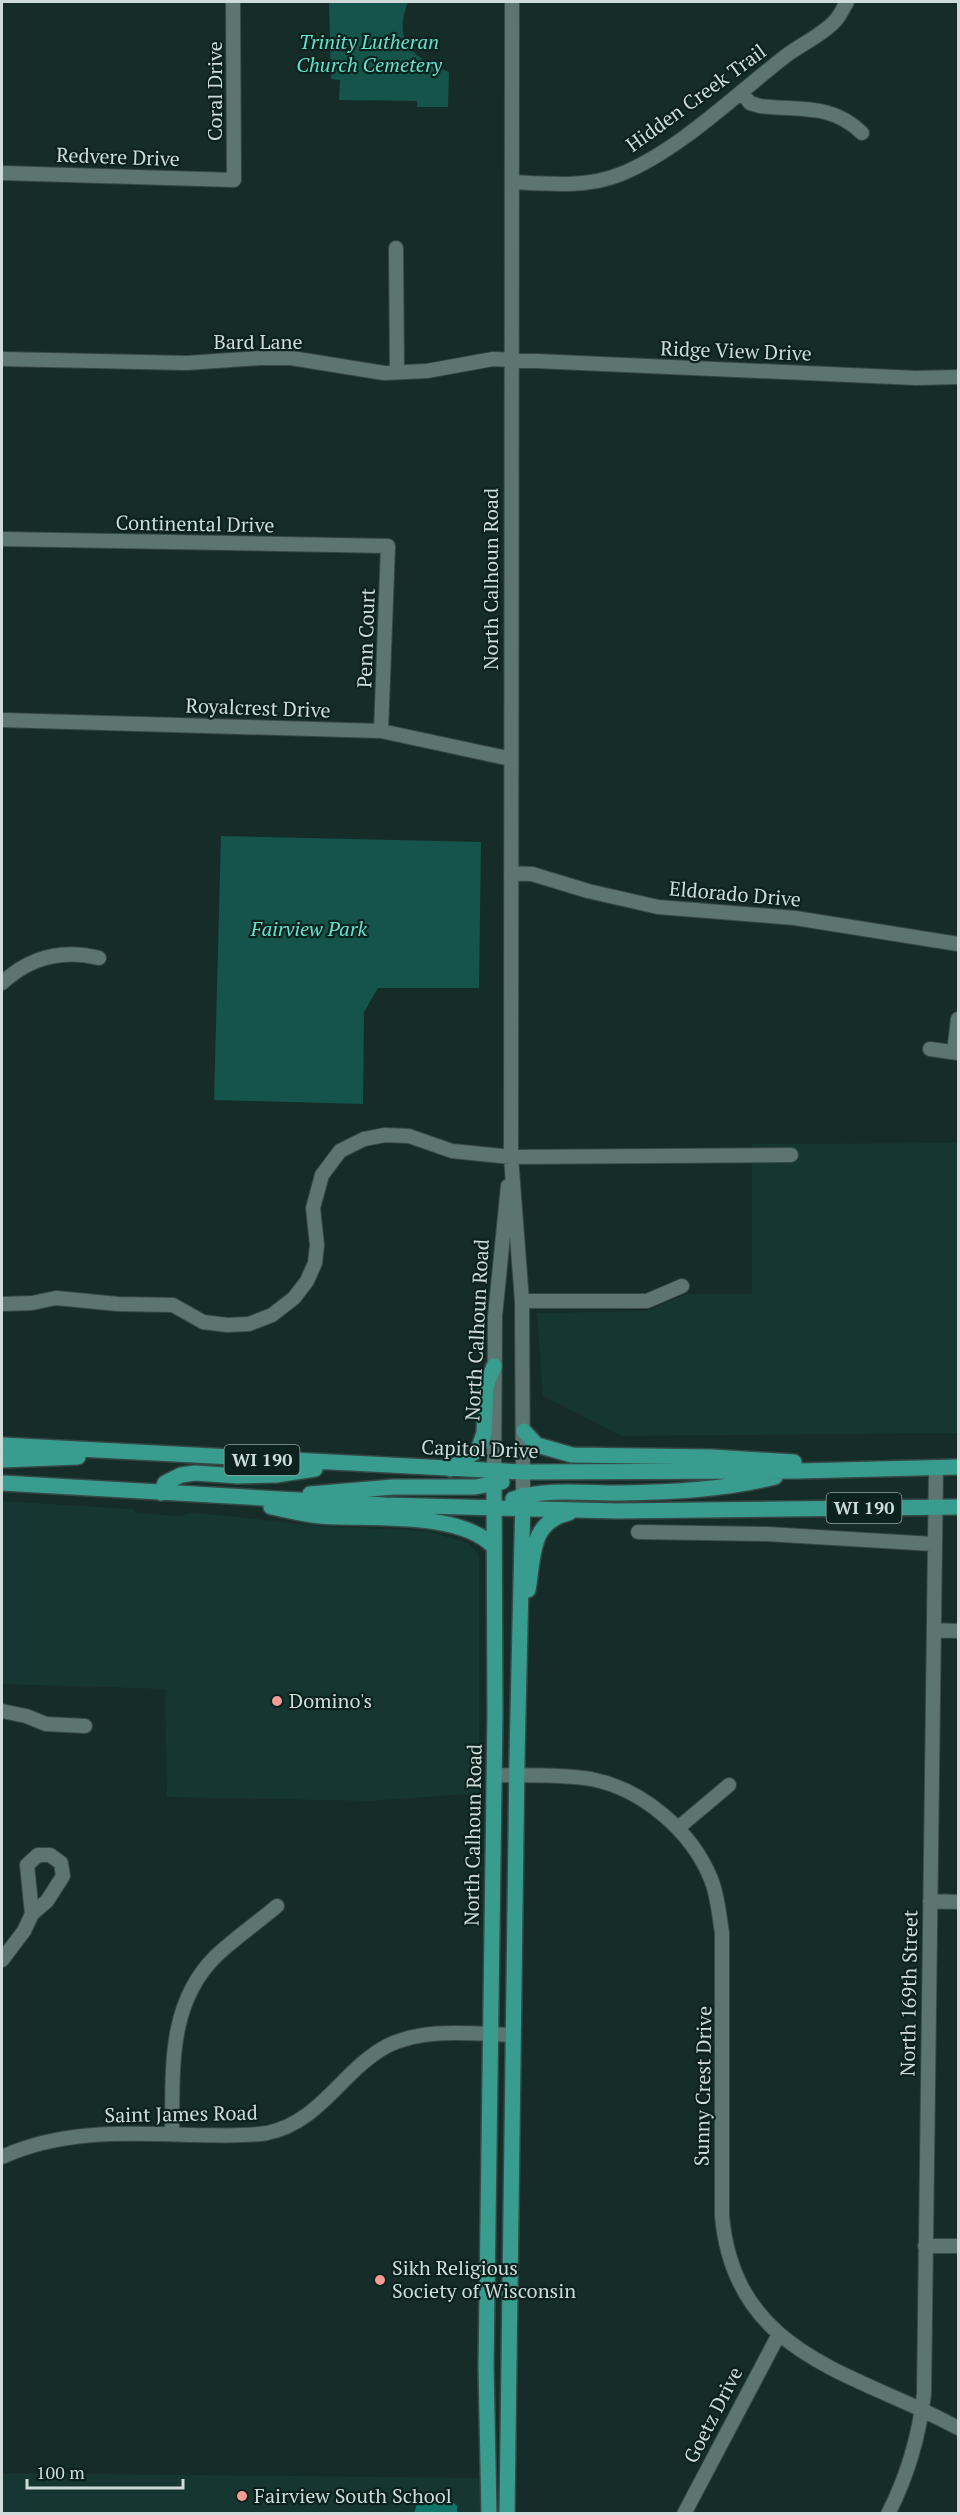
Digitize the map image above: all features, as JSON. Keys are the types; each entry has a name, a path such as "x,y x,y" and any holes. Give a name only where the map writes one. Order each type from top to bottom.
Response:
{"main road":[{"path":"450,1470 478,1450 484,1433 486,1386 494,1366"},
{"path":"524,1431 537,1445 572,1455 712,1457 878,1467"},
{"name":"Capitol Drive","path":"2,1445 450,1470 494,1478"},
{"path":"2,1460 141,1453"},
{"path":"161,1493 165,1483 181,1475 276,1475 345,1464"},
{"name":"Capitol Drive","path":"523,1472 798,1471 878,1467 958,1467"},
{"path":"494,1508 523,1502 697,1491 737,1486 798,1471"},
{"path":"262,1498 393,1487 442,1488 523,1472"},
{"name":"North Calhoun Road","path":"489,2514 486,2357 492,2035 494,1478"},
{"name":"WI 190","path":"2,1483 221,1497 494,1508"},
{"path":"221,1497 319,1516 441,1523 474,1534 494,1547"},
{"name":"North Calhoun Road","path":"507,2514 516,1776 523,1502"},
{"name":"WI 190","path":"523,1502 581,1510 958,1506"},
{"path":"519,1637 540,1530 552,1518 581,1510"}],"street":[{"name":"Coral Drive","path":"233,2 234,180"},
{"name":"North Calhoun Road","path":"512,2 511,1157 522,1301 523,1502"},
{"name":"Hidden Creek Trail","path":"512,182 562,184 595,182 620,175 652,158 742,93 786,56 836,20 847,2"},
{"path":"742,93 750,102 760,106 833,113 848,120 862,134"},
{"name":"Redvere Drive","path":"2,173 234,180"},
{"path":"396,248 397,372"},
{"name":"Bard Lane","path":"2,359 187,363 260,357 291,358 365,372 427,371 483,360 513,362"},
{"name":"Ridge View Drive","path":"513,362 916,378 958,377"},
{"name":"Continental Drive","path":"2,539 388,546"},
{"name":"Penn Court","path":"381,731 388,546"},
{"name":"Royalcrest Drive","path":"2,720 381,731 511,759"},
{"name":"Eldorado Drive","path":"510,873 532,874 588,891 658,907 806,919 958,944"},
{"path":"2,983 44,956 77,952 99,958"},
{"path":"930,1049 956,1052 958,1019"},
{"path":"2,1304 32,1303 56,1298 85,1302 173,1305 203,1322 227,1325 249,1324 272,1316 294,1298 307,1281 316,1254 313,1208 322,1175 340,1151 364,1139 385,1135 409,1136 452,1151 511,1157 791,1155"},
{"name":"North Calhoun Road","path":"494,1478 497,1281 511,1157"},
{"path":"522,1301 646,1301 682,1286"},
{"name":"North 169th Street","path":"888,2514 910,2464 922,2410 934,1630 933,1544 936,1467"},
{"path":"638,1532 767,1534 933,1544"},
{"path":"934,1630 958,1631"},
{"path":"2,1711 26,1716 46,1724 85,1726"},
{"name":"Sunny Crest Drive","path":"494,1775 562,1776 609,1784 627,1791 678,1828 697,1854 711,1878 722,1933 721,2192 724,2236 748,2296 778,2336 813,2359 958,2428"},
{"path":"678,1828 729,1785"},
{"path":"930,1901 958,1902"},
{"path":"172,2134 173,2050 177,2026 188,1996 216,1957 277,1906"},
{"path":"2,1960 24,1930 32,1914"},
{"name":"Saint James Road","path":"2,2157 38,2144 74,2136 251,2135 284,2128 312,2112 355,2071 389,2046 423,2036 513,2035"},
{"path":"925,2246 958,2246"},
{"name":"Goetz Drive","path":"684,2514 778,2336"}],"shaded area":[{"path":"958,1143 958,1433 622,1436 543,1396 537,1313 647,1311 686,1294 752,1294 752,1144"},
{"path":"2,1501 132,1509 137,1513 179,1516 192,1513 316,1526 427,1531 468,1543 478,1554 479,1561 479,1789 481,1793 370,1801 167,1797 165,1689 2,1684"},
{"name":"Fairview South School","path":"2,2473 483,2478 482,2513 2,2514"},
{"path":"424,2498 451,2500 457,2506 457,2513 414,2513 418,2501"}],"green space":[{"name":"Trinity Lutheran Church Cemetery","path":"329,2 408,2 403,28 405,38 416,55 449,72 448,107 417,107 417,101 339,100 340,80 331,79"},
{"name":"Fairview Park","path":"221,836 481,842 479,988 378,988 364,1012 363,1104 214,1100"}],"place":[{"name":"Domino's","path":"277,1701"},
{"name":"Sikh Religious Society of Wisconsin","path":"380,2280"},
{"name":"Fairview South School","path":"242,2496"}]}
